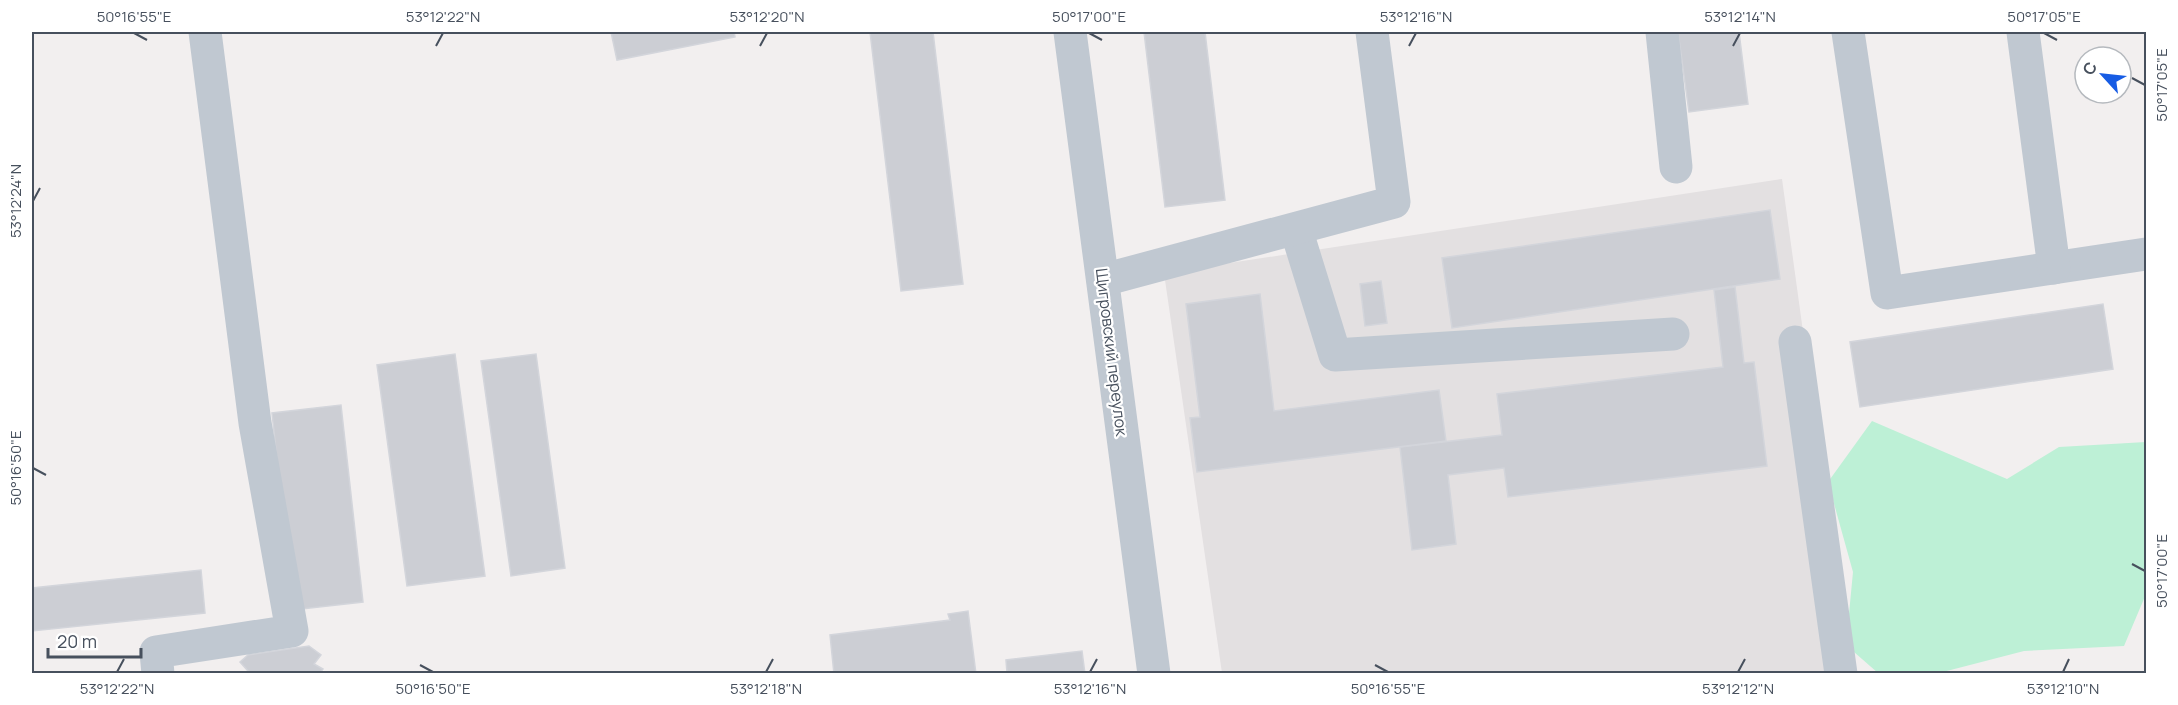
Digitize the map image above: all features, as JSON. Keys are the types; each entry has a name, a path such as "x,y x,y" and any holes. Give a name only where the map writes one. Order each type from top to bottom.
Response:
{"street":[{"path":"158,674 156,652 292,631 255,423 205,32"},
{"name":"Щигровский переулок","path":"1070,32 1154,674"},
{"path":"1103,280 1394,202 1372,32"},
{"path":"1662,32 1676,167"},
{"path":"1848,32 1887,293 2146,254"},
{"path":"2023,32 2054,268"},
{"path":"1296,229 1335,355 1673,334"},
{"path":"1795,342 1841,674"}],"shaded area":[{"path":"1782,179 1850,673 1222,673 1164,273"}],"green space":[{"path":"1872,421 2007,479 2059,447 2146,442 2146,594 2124,646 2024,651 1939,673 1878,673 1846,645 1853,572 1828,482"}],"building":[{"path":"611,32 734,32 735,37 617,60"},
{"path":"870,32 933,32 963,284 901,291"},
{"path":"1144,32 1205,32 1225,200 1165,207"},
{"path":"1678,32 1739,32 1748,104 1689,112"},
{"path":"1770,210 1780,279 1452,328 1442,258"},
{"path":"1381,281 1387,323 1365,326 1360,284"},
{"path":"1735,287 1744,363 1754,362 1767,466 1508,497 1504,468 1448,475 1456,544 1412,550 1400,447 1502,435 1497,394 1723,367 1714,290"},
{"path":"1260,294 1274,411 1439,390 1446,441 1197,472 1190,418 1200,417 1186,304"},
{"path":"2103,304 2113,369 1860,407 1850,342"},
{"path":"455,354 485,576 407,586 377,365"},
{"path":"536,354 565,568 511,576 481,361"},
{"path":"341,405 363,602 293,610 272,413"},
{"path":"201,570 205,613 32,631 32,588"},
{"path":"968,611 976,674 834,674 830,635 950,620 948,614"},
{"path":"309,646 321,655 314,664 323,669 319,674 245,674 248,671 240,662 248,655"},
{"path":"1082,651 1085,674 1004,674 1007,673 1006,660"}]}
